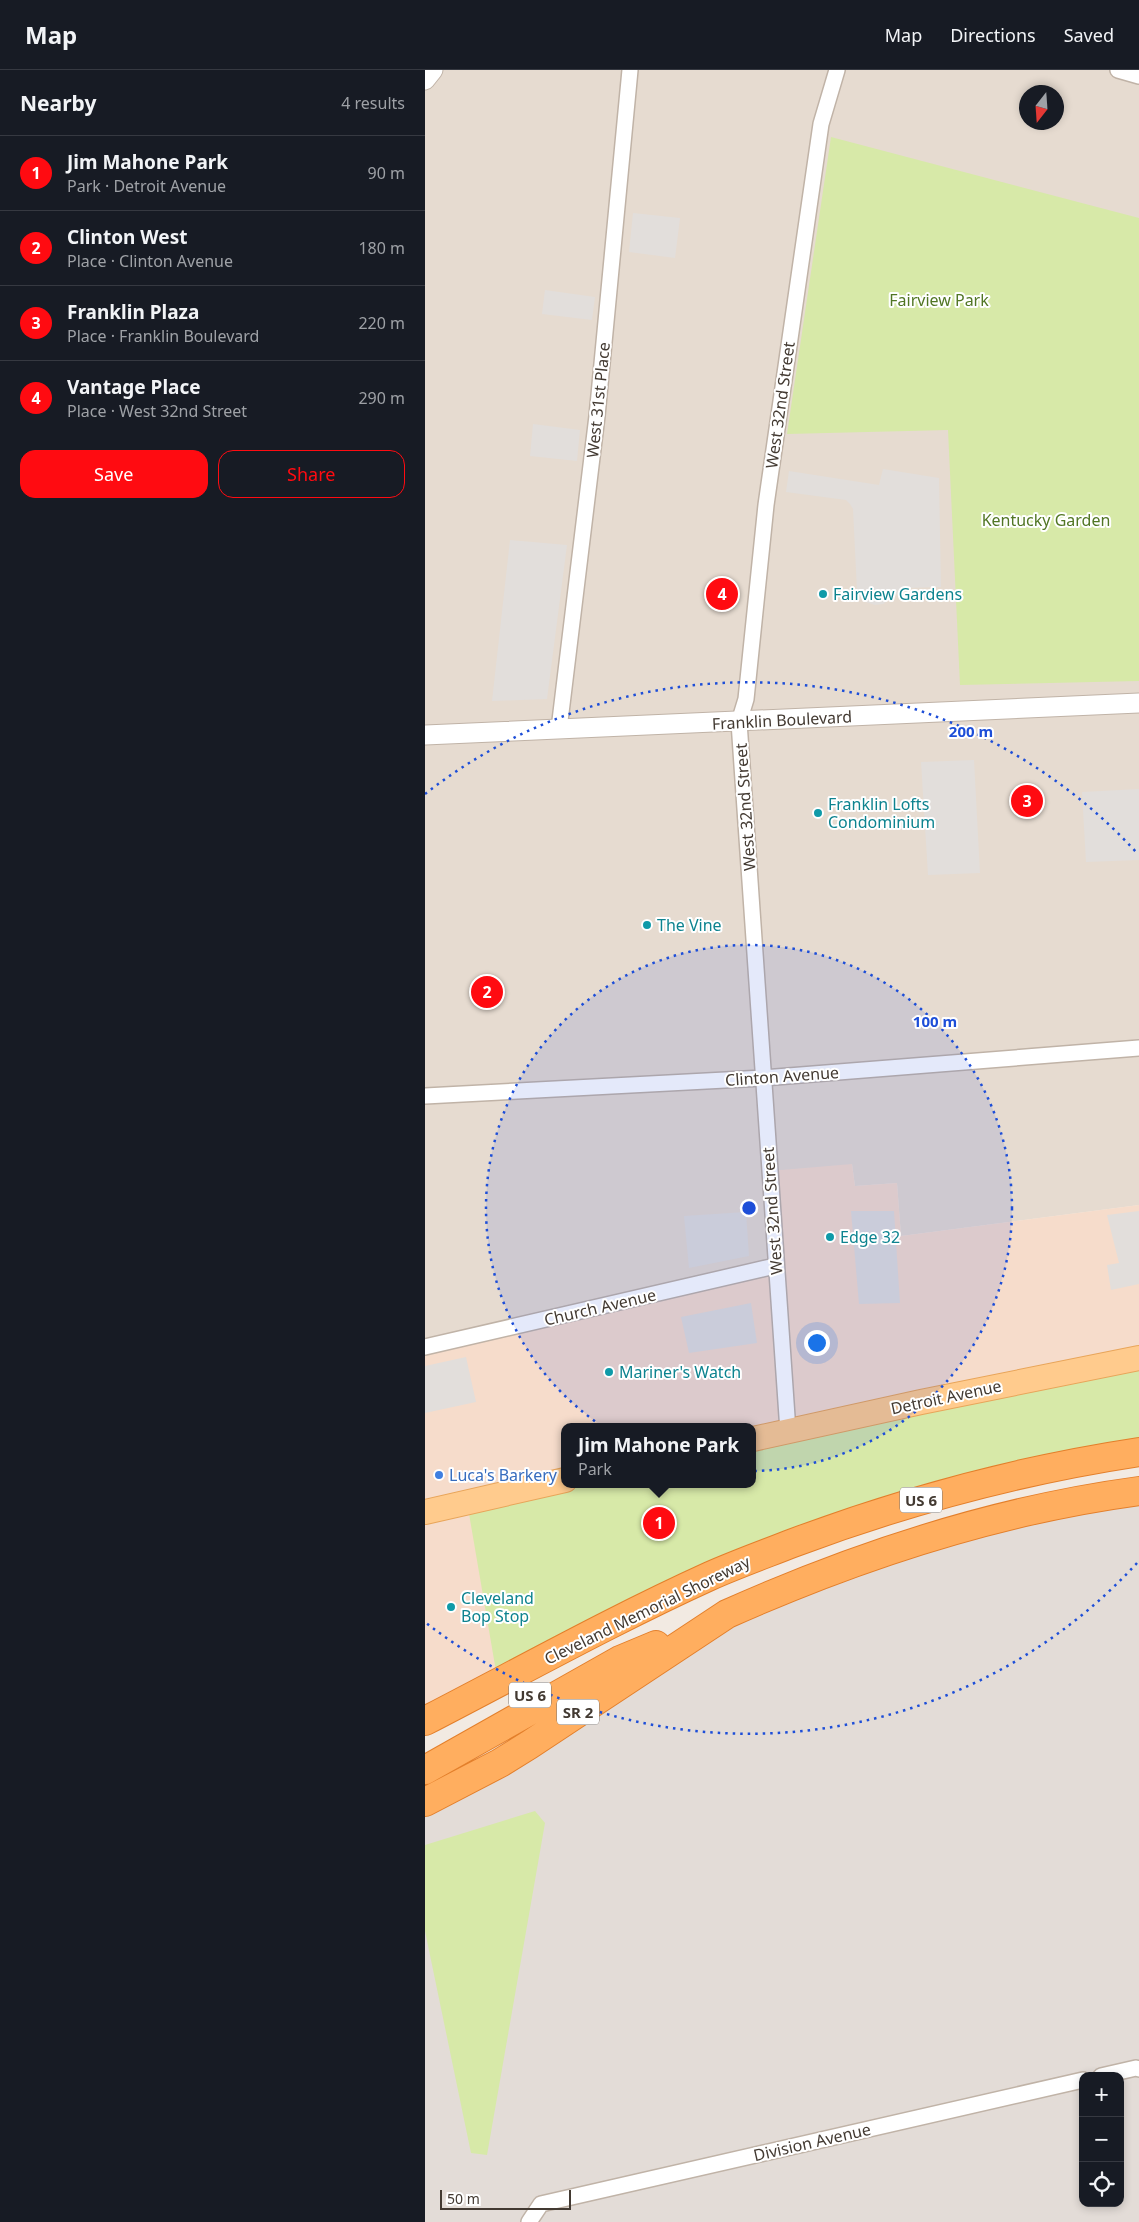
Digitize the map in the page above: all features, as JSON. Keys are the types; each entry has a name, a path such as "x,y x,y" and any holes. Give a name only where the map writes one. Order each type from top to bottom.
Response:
{"highway":[{"name":"Cleveland Memorial Shoreway","path":"425,1721 623,1619 735,1565 867,1516 990,1481 1139,1452"},
{"name":"US 6","path":"425,1770 620,1660 793,1585 854,1562 1007,1516 1139,1491"},
{"name":"SR 2","path":"425,1802 515,1754 727,1614"},
{"name":"US 6","path":"425,1754 537,1691 623,1619"}],"main road":[{"name":"Detroit Avenue","path":"756,1438 921,1402 1139,1358"},
{"path":"425,1512 561,1481"}],"street":[{"path":"425,80 433,70"},
{"name":"West 31st Place","path":"559,729 597,416 630,70"},
{"name":"West 32nd Street","path":"788,1431 775,1266 739,722 746,699 766,505 821,124 837,70"},
{"path":"1118,70 1139,76"},
{"name":"Franklin Boulevard","path":"425,734 739,722 1139,703"},
{"name":"Clinton Avenue","path":"425,1096 763,1078 1139,1048"},
{"name":"Church Avenue","path":"425,1347 775,1266"},
{"path":"1118,2072 1139,2069"},
{"name":"Division Avenue","path":"529,2222 541,2204 1079,2081"}],"shaded area":[{"path":"425,70 1139,70 1139,1205 901,1236 897,1183 855,1186 852,1164 775,1266 425,1347"},
{"path":"633,213 680,218 675,258 629,252"},
{"path":"545,290 595,297 592,320 542,314"},
{"path":"533,424 580,430 577,461 530,456"},
{"path":"883,469 939,478 941,587 906,588 883,604 875,605 863,601 857,591 853,509 850,504 846,500 786,492 789,471 879,485"},
{"path":"510,540 567,545 547,699 492,701"},
{"path":"974,760 980,873 928,875 921,762"},
{"path":"1139,789 1139,860 1086,862 1082,792"},
{"path":"852,1164 855,1186 897,1183 901,1236 1139,1205 1139,1358 756,1438 756,1423 561,1423 562,1488 498,1683 425,1721 425,1347 775,1266 769,1171"},
{"path":"851,1211 894,1211 900,1303 859,1304"},
{"path":"1139,1211 1139,1284 1111,1290 1107,1265 1119,1263 1107,1215"},
{"path":"746,1212 749,1256 689,1268 684,1216"},
{"path":"751,1303 757,1343 689,1353 681,1317"},
{"path":"466,1357 476,1402 425,1413 425,1366"},
{"path":"1139,1491 1139,2222 425,2222 425,1802 762,1598"}],"green space":[{"name":"Fairview Park","path":"831,137 1139,218 1139,681 960,685 948,430 787,434"},
{"path":"1139,1358 1139,1452 897,1507 498,1683 467,1502 561,1485 561,1488 756,1488 756,1438"},
{"path":"535,1811 545,1823 487,2155 471,2153 425,1931 425,1845"}],"place":[{"name":"Vantage Place","path":"722,594"},
{"name":"Fairview Gardens","path":"823,594"},
{"name":"Franklin Plaza","path":"1027,801"},
{"name":"Franklin Lofts Condominium","path":"818,813"},
{"name":"The Vine","path":"647,925"},
{"name":"Clinton West","path":"487,992"},
{"name":"Edge 32","path":"830,1237"},
{"name":"Mariner's Watch","path":"609,1372"},
{"name":"Luca's Barkery","path":"439,1475"},
{"name":"Jim Mahone Park","path":"659,1523"},
{"name":"Cleveland Bop Stop","path":"451,1607"}],"park label":[{"name":"Kentucky Garden","path":"1046,520"}]}
